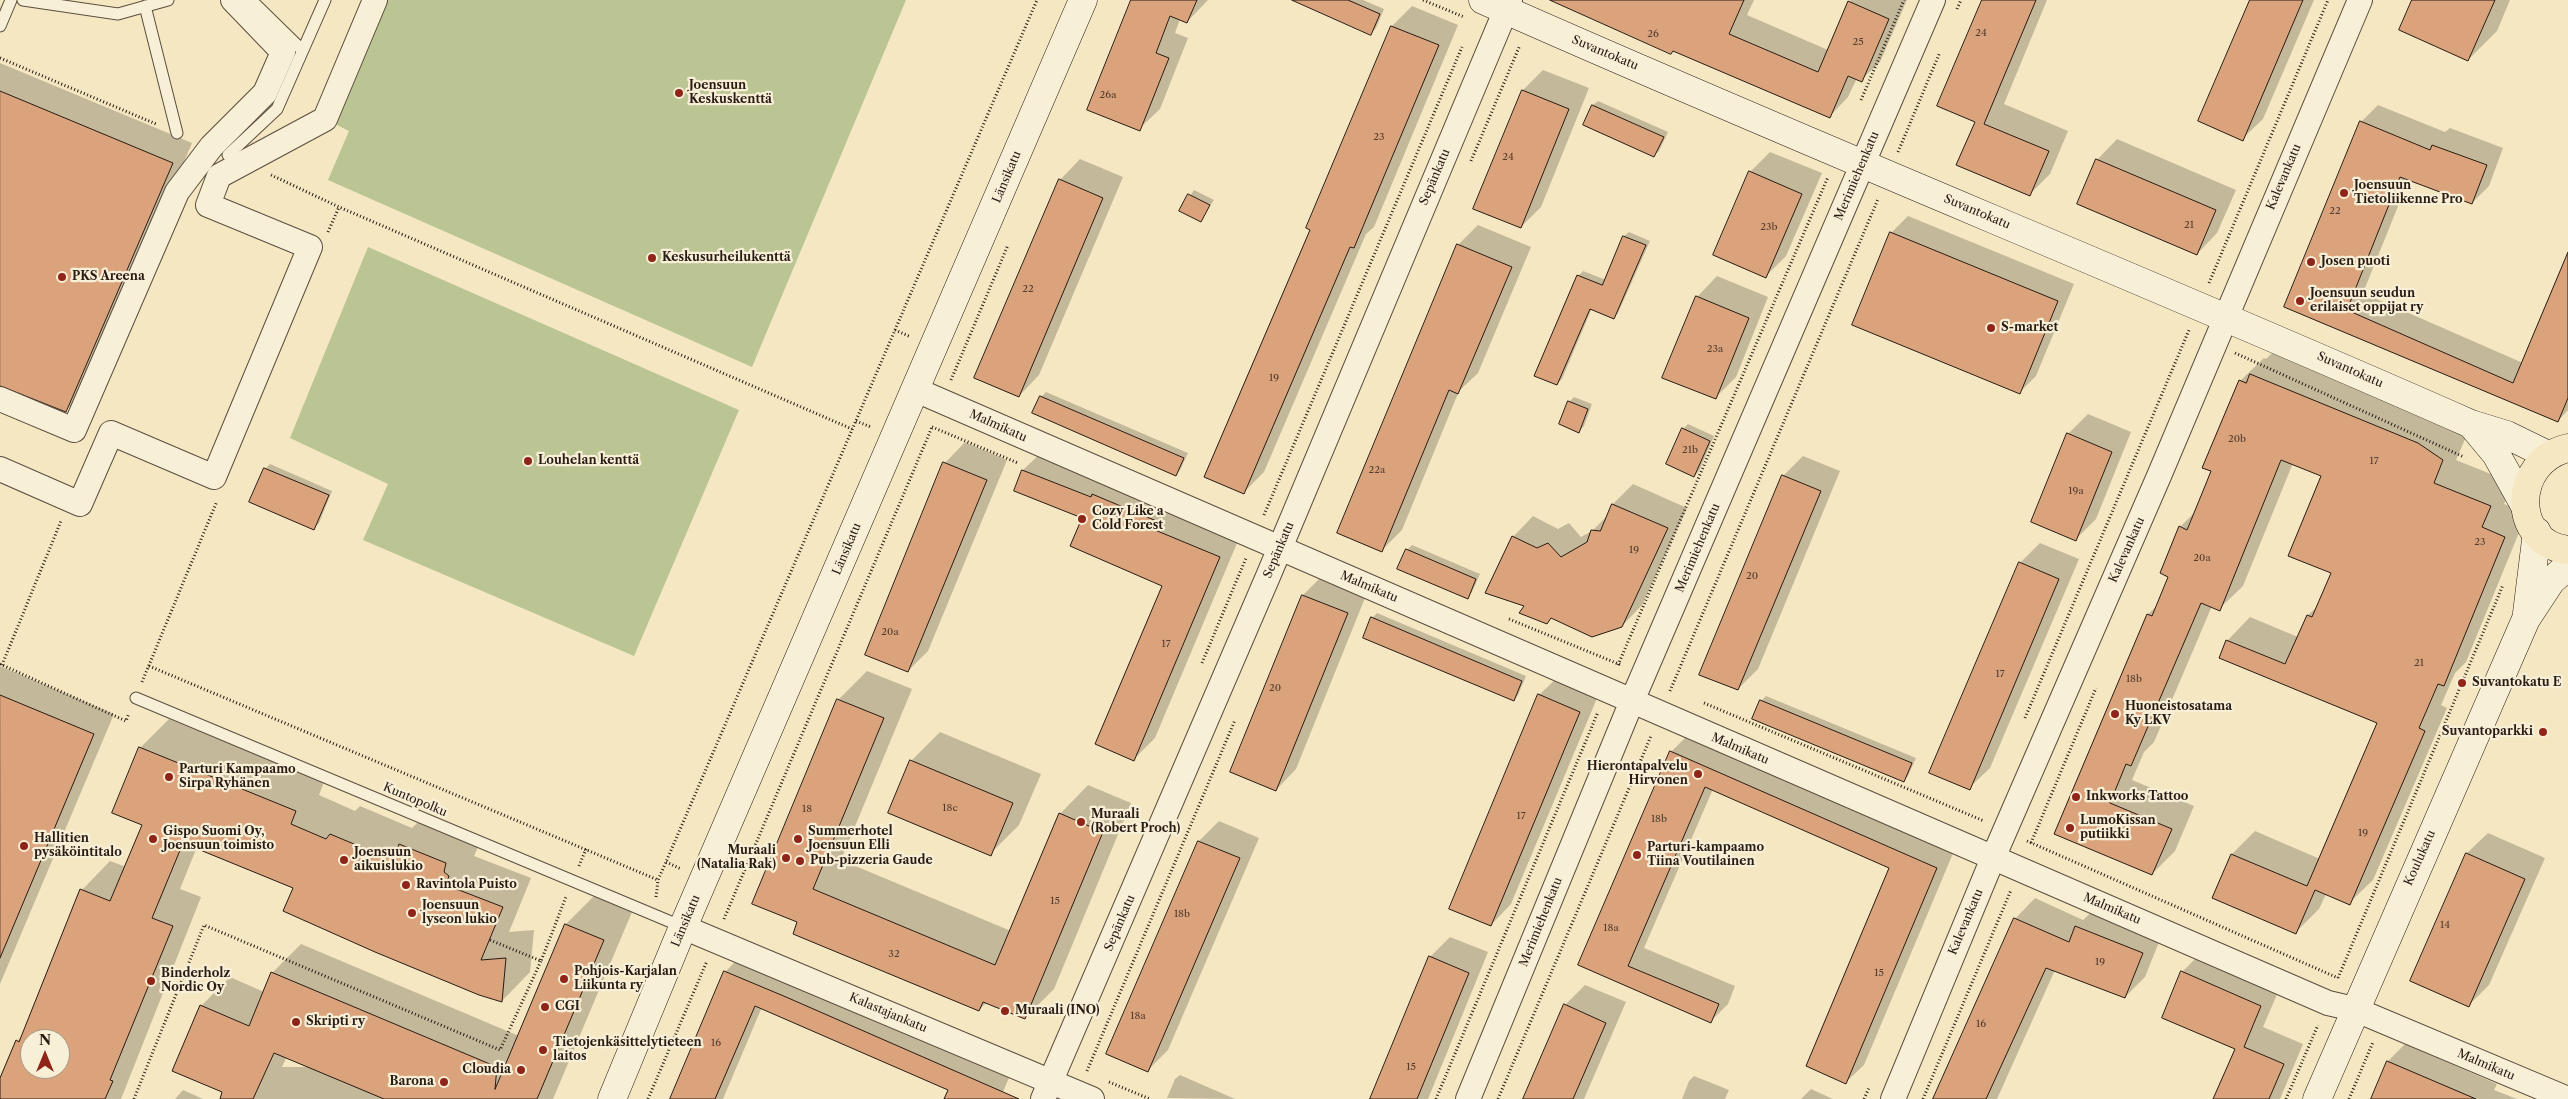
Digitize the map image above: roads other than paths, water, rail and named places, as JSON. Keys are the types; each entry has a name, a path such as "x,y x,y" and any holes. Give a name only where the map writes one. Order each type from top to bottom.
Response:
{"main road":[{"path":"2563,449 2532,472 2526,489 2525,506 2537,532 2554,545 2568,550"}],"street":[{"path":"0,399 74,430 177,192 212,147 265,93 283,52 233,0"},
{"path":"0,469 80,504 110,433 214,477 310,248 208,205 219,176 236,159 325,119 375,0"},
{"name":"Länsikatu","path":"612,1099 683,927 1083,0"},
{"name":"Merimiehenkatu","path":"1468,1099 1632,701 1933,0"},
{"name":"Kalevankatu","path":"1892,1099 1993,858 2159,476 2360,0"},
{"name":"Suvantokatu","path":"1493,8 2226,316 2471,424 2508,436 2563,449"},
{"name":"Sepänkatu","path":"1047,1090 1280,549 1493,8"},
{"name":"Malmikatu","path":"916,390 2328,1003 2354,1009 2568,1099"},
{"name":"Suvantokatu","path":"2471,424 2496,454 2525,506"},
{"name":"Koulukatu","path":"2526,619 2537,532"},
{"name":"Koulukatu","path":"2317,1099 2354,1009 2526,619 2551,581 2568,566"},
{"name":"Kalastajankatu","path":"683,927 1047,1090 1092,1099"}],"lane":[{"path":"0,26 11,0"},
{"path":"23,0 118,14 168,0"},
{"path":"251,0 302,50"},
{"path":"236,159 277,109 325,0"},
{"path":"144,6 177,133"},
{"name":"Kuntopolku","path":"136,698 683,927"}],"place":[{"name":"Joensuun Keskuskenttä","path":"679,93"},
{"name":"Joensuun Tietoliikenne Pro","path":"2344,193"},
{"name":"Keskusurheilukenttä","path":"652,258"},
{"name":"Josen puoti","path":"2311,262"},
{"name":"PKS Areena","path":"62,277"},
{"name":"Joensuun seudun erilaiset oppijat ry","path":"2300,301"},
{"name":"S-market","path":"1991,328"},
{"name":"Louhelan kenttä","path":"528,461"},
{"name":"Cozy Like a Cold Forest","path":"1082,519"},
{"name":"Suvantokatu E","path":"2462,683"},
{"name":"Huoneistosatama Ky LKV","path":"2115,714"},
{"name":"Suvantoparkki","path":"2543,732"},
{"name":"Hierontapalvelu Hirvonen","path":"1698,774"},
{"name":"Parturi Kampaamo Sirpa Ryhänen","path":"169,777"},
{"name":"Inkworks Tattoo","path":"2076,797"},
{"name":"Muraali (Robert Proch)","path":"1081,822"},
{"name":"LumoKissan putiikki","path":"2070,828"},
{"name":"Gispo Suomi Oy, Joensuun toimisto","path":"153,839"},
{"name":"Summerhotel Joensuun Elli","path":"798,839"},
{"name":"Hallitien pysäköintitalo","path":"24,846"},
{"name":"Parturi-kampaamo Tiina Voutilainen","path":"1637,855"},
{"name":"Muraali (Natalia Rak)","path":"786,858"},
{"name":"Joensuun aikuislukio","path":"344,860"},
{"name":"Pub-pizzeria Gaude","path":"800,861"},
{"name":"Ravintola Puisto","path":"406,885"},
{"name":"Joensuun lyseon lukio","path":"412,913"},
{"name":"Pohjois-Karjalan Liikunta ry","path":"564,979"},
{"name":"Binderholz Nordic Oy","path":"151,981"},
{"name":"CGI","path":"545,1007"},
{"name":"Muraali (INO)","path":"1005,1011"},
{"name":"Skripti ry","path":"296,1022"},
{"name":"Tietojenkäsittelytieteen laitos","path":"543,1050"},
{"name":"Cloudia","path":"521,1070"},
{"name":"Barona","path":"444,1082"}]}
